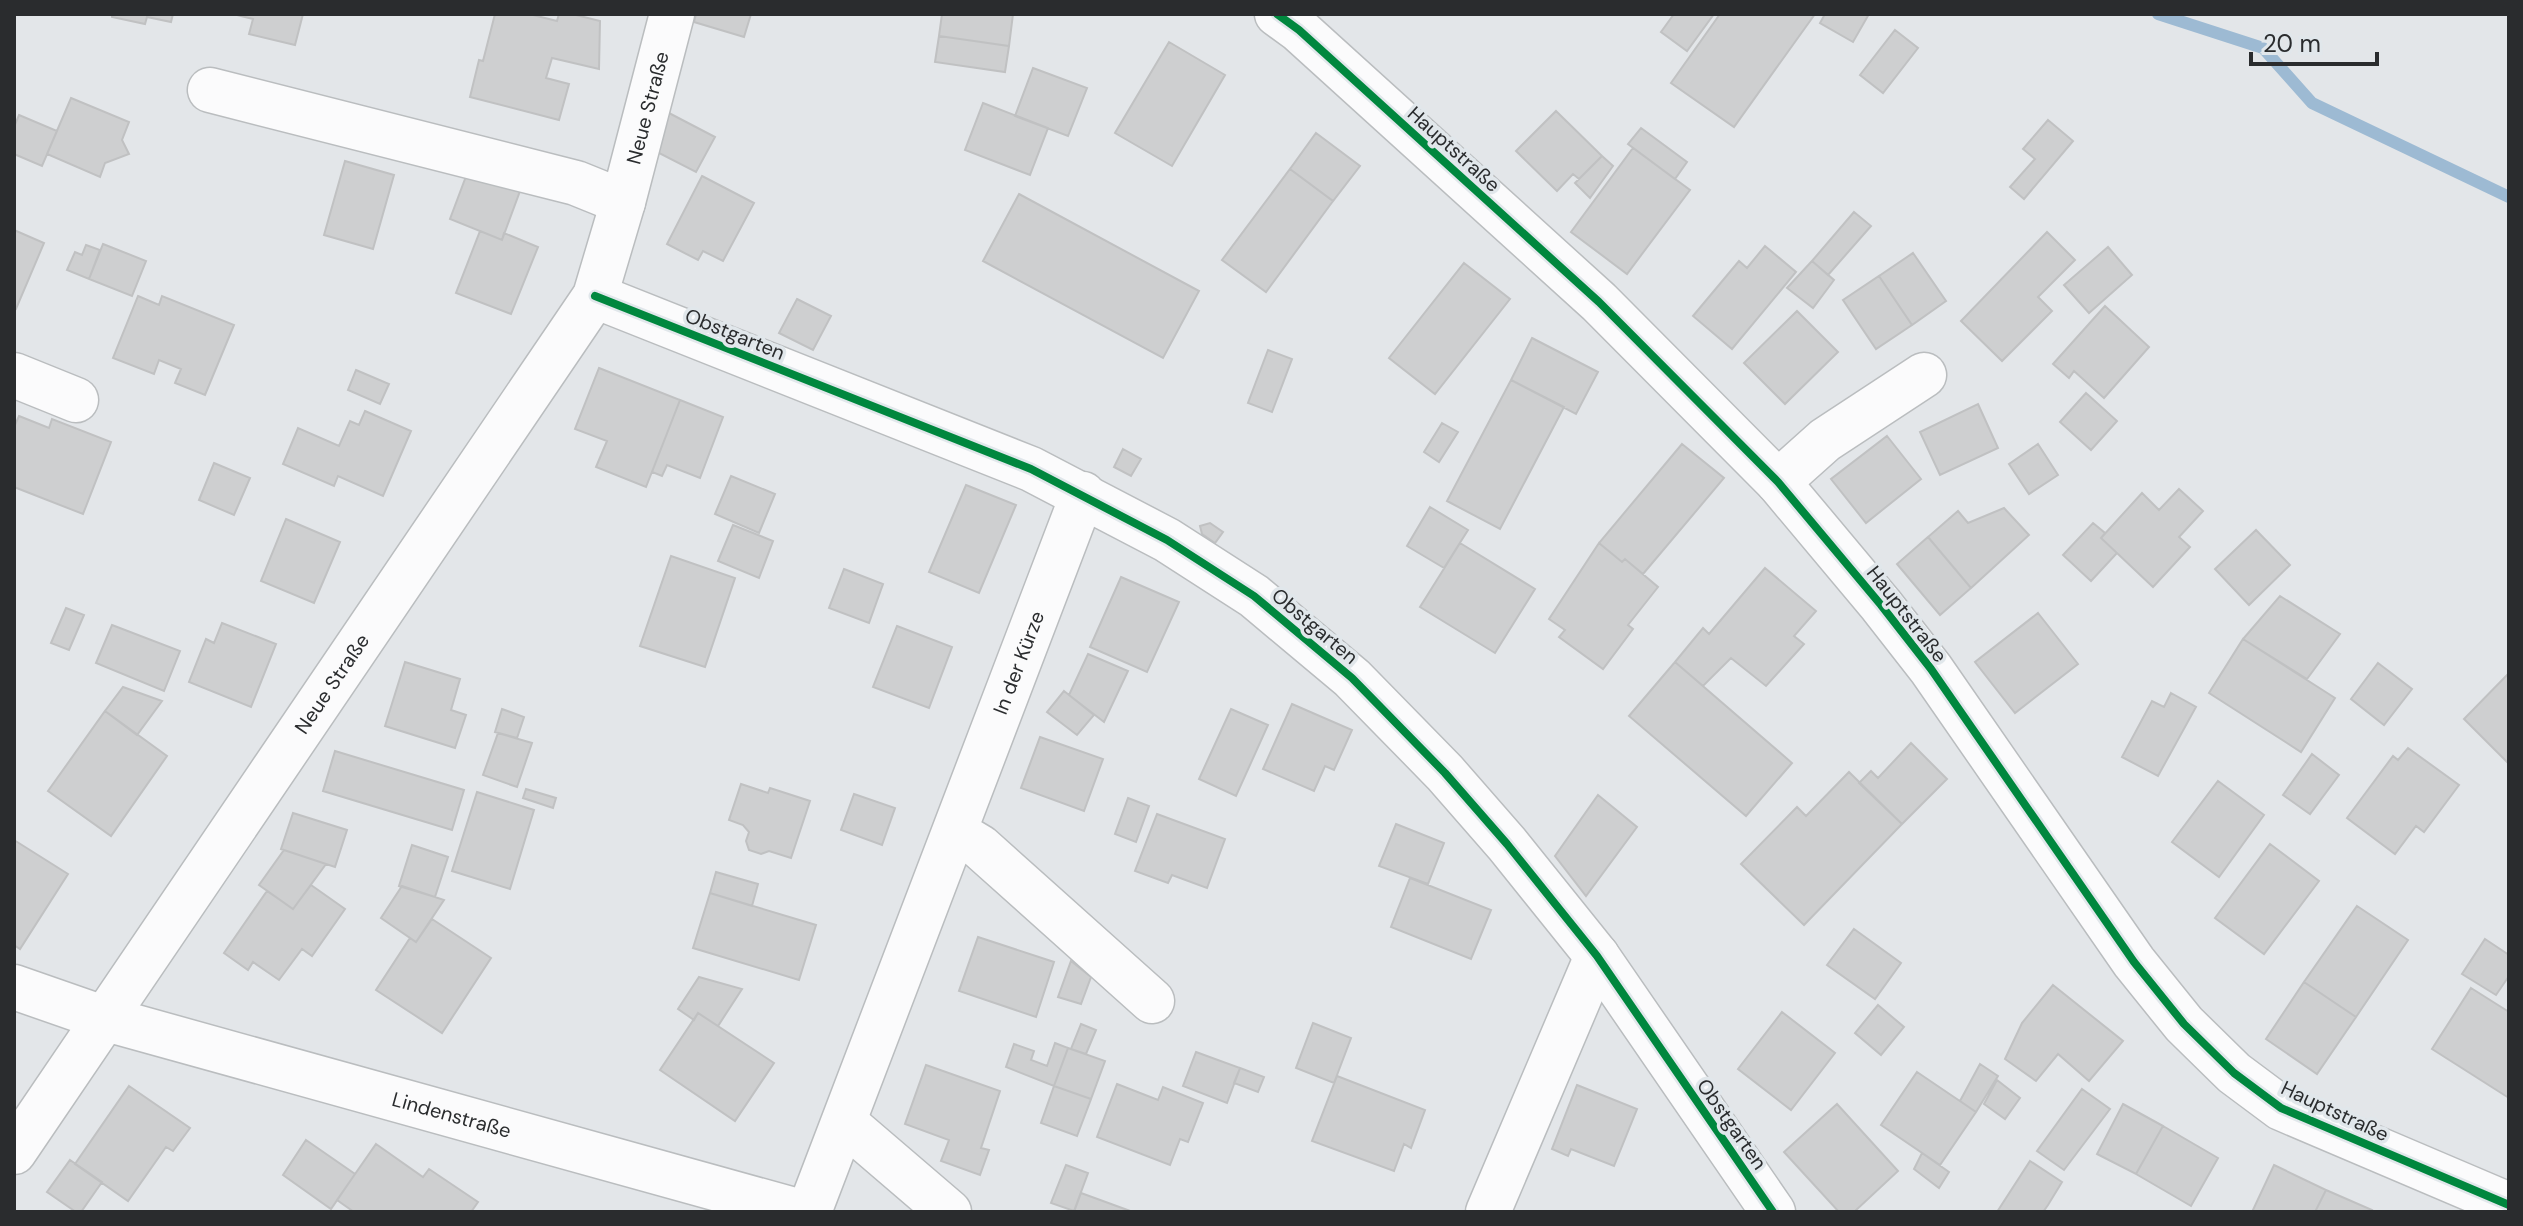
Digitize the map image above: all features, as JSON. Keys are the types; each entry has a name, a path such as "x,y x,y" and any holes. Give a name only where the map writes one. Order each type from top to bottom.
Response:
{"street":[{"name":"Neue Straße","path":"14,1152 595,296 672,14"},
{"name":"Hauptstraße","path":"1296,19 1599,302 1778,482 1931,669 2134,962 2184,1024 2234,1073 2281,1108 2509,1205"},
{"path":"210,90 576,183 623,202"},
{"name":"Obstgarten","path":"595,296 1031,469 1167,540 1254,596 1352,678 1445,773 1597,956 1773,1212"},
{"path":"14,375 76,400"},
{"path":"1778,482 1825,440 1924,375"},
{"name":"In der Kürze","path":"809,1212 1083,494"},
{"path":"955,832 980,847 1152,1001"},
{"path":"1488,1212 1597,956"},
{"name":"Lindenstraße","path":"14,987 103,1018 801,1212"},
{"path":"844,1122 949,1212"}],"building":[{"path":"112,14 173,14 171,22 147,17 145,24 112,17"},
{"path":"233,14 303,14 295,45 249,34 253,19"},
{"path":"495,14 529,14 557,21 559,14 572,14 600,21 599,69 552,58 546,78 569,84 559,120 470,97"},
{"path":"696,14 751,14 744,37 694,22"},
{"path":"942,14 1013,14 1009,46 939,36"},
{"path":"1674,14 1714,14 1687,51 1661,32"},
{"path":"1720,14 1815,14 1734,127 1671,83"},
{"path":"1825,14 1869,14 1853,42 1820,23"},
{"path":"1895,30 1918,48 1883,93 1860,75"},
{"path":"939,36 1009,46 1005,72 935,62"},
{"path":"1169,42 1225,75 1172,166 1115,133"},
{"path":"1033,68 1087,88 1068,136 1015,116"},
{"path":"71,98 129,122 122,140 129,154 105,163 100,177 47,154"},
{"path":"983,103 1048,128 1030,175 965,150"},
{"path":"1556,111 1602,156 1579,179 1573,174 1557,191 1516,151"},
{"path":"667,112 715,137 696,172 657,152"},
{"path":"19,115 57,131 42,166 14,154 14,127"},
{"path":"2048,120 2073,141 2024,199 2010,187 2035,159 2023,149"},
{"path":"1641,128 1687,162 1675,179 1628,144"},
{"path":"1316,133 1360,166 1333,201 1290,169"},
{"path":"1633,148 1690,190 1627,274 1571,232"},
{"path":"1602,156 1613,166 1590,198 1575,183"},
{"path":"345,161 394,175 373,249 324,235"},
{"path":"1290,169 1333,201 1266,292 1222,260"},
{"path":"468,171 520,191 502,240 450,219"},
{"path":"702,176 754,203 723,261 703,251 698,260 667,244"},
{"path":"1019,194 1199,291 1163,358 983,261"},
{"path":"1854,212 1871,226 1828,275 1812,261"},
{"path":"14,230 44,243 16,309 14,308"},
{"path":"480,231 502,240 504,233 538,247 511,314 456,293"},
{"path":"2047,232 2075,260 2038,297 2052,311 2002,361 1961,321"},
{"path":"103,244 146,261 132,296 89,279"},
{"path":"86,245 100,250 89,279 67,270 75,252 82,255"},
{"path":"1765,246 1796,272 1732,349 1693,316 1739,261 1747,268"},
{"path":"2108,247 2132,275 2089,313 2064,285"},
{"path":"1913,253 1946,301 1912,325 1879,276"},
{"path":"1812,261 1834,280 1813,308 1787,288"},
{"path":"1464,263 1510,299 1435,394 1389,358"},
{"path":"1879,276 1912,325 1876,349 1843,300"},
{"path":"138,296 159,305 162,296 234,325 205,395 175,383 181,369 159,360 154,374 113,358"},
{"path":"797,299 831,316 813,350 779,333"},
{"path":"2105,306 2149,347 2104,398 2074,371 2069,378 2053,364"},
{"path":"1797,311 1838,352 1785,404 1744,363"},
{"path":"1532,338 1598,372 1576,414 1511,380"},
{"path":"1268,350 1292,359 1272,412 1248,403"},
{"path":"599,368 680,400 646,487 596,467 607,441 575,429"},
{"path":"356,370 389,384 380,404 348,390"},
{"path":"1511,380 1564,407 1500,529 1447,501"},
{"path":"2086,393 2117,421 2091,450 2060,422"},
{"path":"680,400 723,417 700,478 667,465 662,476 652,472"},
{"path":"1978,404 1998,448 1940,475 1920,432"},
{"path":"365,411 411,431 383,496 338,476 334,486 283,464 298,428 339,446 350,421 359,425"},
{"path":"19,416 49,428 52,419 111,442 83,514 14,487 14,427"},
{"path":"1442,423 1458,432 1439,462 1424,452"},
{"path":"1887,436 1921,479 1866,523 1831,479"},
{"path":"1682,444 1724,478 1643,574 1599,543"},
{"path":"2038,444 2058,475 2029,494 2009,464"},
{"path":"1123,449 1141,459 1131,476 1114,467"},
{"path":"214,463 250,478 234,515 199,500"},
{"path":"731,476 775,494 759,533 715,514"},
{"path":"966,485 1016,505 979,593 929,572"},
{"path":"2179,489 2203,511 2179,537 2190,547 2153,587 2101,538 2142,493 2159,510"},
{"path":"1430,507 1468,530 1444,568 1407,546"},
{"path":"2004,508 2029,535 1971,588 1928,537 1958,511 1968,523"},
{"path":"286,519 340,542 314,603 261,581"},
{"path":"1210,523 1223,532 1215,543 1202,534 1200,526"},
{"path":"2093,523 2105,533 2101,538 2117,553 2091,581 2063,555"},
{"path":"733,525 773,541 759,578 718,561"},
{"path":"2256,530 2290,565 2249,605 2215,569"},
{"path":"1928,537 1971,588 1940,615 1897,564"},
{"path":"1460,543 1535,589 1495,653 1420,607"},
{"path":"1599,543 1622,562 1625,559 1658,587 1628,625 1633,629 1603,669 1559,637 1565,630 1549,619"},
{"path":"671,556 735,578 705,667 640,646"},
{"path":"1765,568 1816,611 1794,636 1804,644 1766,686 1731,658 1703,686 1675,662 1703,628 1709,634"},
{"path":"844,569 883,584 869,623 829,608"},
{"path":"1121,577 1179,602 1147,672 1090,647"},
{"path":"2280,596 2340,634 2307,679 2243,639"},
{"path":"66,608 84,615 69,650 51,643"},
{"path":"2038,613 2078,664 2015,713 1975,662"},
{"path":"222,623 276,644 251,707 189,682 206,639 214,643"},
{"path":"112,625 180,651 164,691 96,663"},
{"path":"897,626 952,647 929,708 873,687"},
{"path":"2243,639 2335,698 2301,752 2209,693"},
{"path":"1088,654 1128,671 1104,722 1069,695"},
{"path":"405,662 460,679 451,710 466,715 455,748 385,726"},
{"path":"1675,662 1792,763 1746,816 1629,716"},
{"path":"2378,663 2412,689 2384,725 2351,699"},
{"path":"2509,673 2509,764 2464,719"},
{"path":"123,687 162,701 137,735 105,711"},
{"path":"1064,691 1094,715 1077,735 1047,712"},
{"path":"2171,693 2196,707 2158,776 2122,757 2152,701 2164,707"},
{"path":"1292,704 1352,730 1334,770 1325,766 1314,791 1263,769"},
{"path":"502,709 524,717 517,738 495,732"},
{"path":"1231,709 1268,725 1236,796 1199,779"},
{"path":"105,711 167,756 111,836 48,791"},
{"path":"498,733 532,743 517,787 483,775"},
{"path":"1040,737 1103,759 1084,811 1021,788"},
{"path":"1911,743 1947,779 1902,824 1859,783 1871,771 1878,778"},
{"path":"2408,748 2459,785 2424,832 2416,826 2395,854 2347,818 2393,756 2398,760"},
{"path":"335,751 464,790 452,830 323,791"},
{"path":"2312,754 2339,775 2310,814 2283,795"},
{"path":"1849,772 1902,824 1804,925 1741,864 1797,807 1806,816"},
{"path":"2218,781 2264,815 2219,877 2172,842"},
{"path":"741,784 768,793 770,788 810,801 791,858 769,851 761,854 749,850 746,841 749,832 743,825 729,820"},
{"path":"526,789 556,798 553,808 523,798"},
{"path":"477,792 534,810 510,889 452,871"},
{"path":"854,794 895,808 882,845 841,830"},
{"path":"1598,795 1637,827 1586,896 1555,856"},
{"path":"1128,798 1149,806 1136,842 1115,834"},
{"path":"293,813 347,830 335,867 281,849"},
{"path":"1157,814 1225,839 1207,888 1172,875 1168,883 1135,871"},
{"path":"1396,824 1444,843 1428,884 1379,866"},
{"path":"14,840 68,874 20,949 14,945"},
{"path":"2270,844 2319,881 2264,954 2215,918"},
{"path":"412,845 448,857 435,897 399,886"},
{"path":"284,850 326,864 293,909 259,885"},
{"path":"716,872 758,884 752,906 710,893"},
{"path":"1410,878 1491,910 1471,959 1391,927"},
{"path":"311,885 345,909 312,956 302,949 279,980 253,962 248,970 224,953 267,891 293,909"},
{"path":"402,886 444,900 416,942 381,918"},
{"path":"710,893 816,925 799,980 693,948"},
{"path":"2357,906 2408,940 2356,1017 2304,982"},
{"path":"432,919 491,958 442,1033 376,990 410,938 416,942"},
{"path":"1854,929 1901,963 1875,999 1827,965"},
{"path":"978,937 1054,962 1036,1017 959,991"},
{"path":"2485,939 2509,955 2509,976 2496,995 2462,974"},
{"path":"1071,961 1091,977 1081,1004 1058,997"},
{"path":"699,977 742,989 718,1026 698,1013 694,1020 678,1009"},
{"path":"2304,982 2356,1017 2317,1074 2266,1039"},
{"path":"2053,985 2123,1041 2089,1081 2058,1054 2036,1081 2005,1059 2022,1023"},
{"path":"2471,988 2509,1012 2509,1098 2432,1049"},
{"path":"1878,1005 1904,1027 1881,1055 1855,1033"},
{"path":"1782,1012 1835,1053 1791,1110 1738,1069"},
{"path":"698,1013 774,1063 735,1121 660,1070"},
{"path":"1313,1023 1351,1038 1334,1083 1296,1068"},
{"path":"1081,1024 1096,1030 1086,1054 1071,1049"},
{"path":"1055,1043 1068,1048 1054,1086 1006,1067 1014,1044 1034,1051 1031,1060 1047,1066"},
{"path":"1068,1048 1105,1061 1091,1099 1054,1086"},
{"path":"1196,1052 1240,1068 1227,1103 1183,1086"},
{"path":"1980,1064 1998,1076 1976,1112 1960,1101"},
{"path":"926,1065 1000,1091 981,1148 989,1150 980,1175 941,1161 949,1140 905,1124"},
{"path":"1240,1068 1264,1077 1258,1092 1234,1083"},
{"path":"1917,1072 1976,1112 1940,1165 1881,1125"},
{"path":"1337,1076 1425,1110 1411,1148 1404,1144 1394,1171 1312,1141"},
{"path":"1997,1080 2020,1098 2005,1119 1984,1104"},
{"path":"1117,1084 1158,1100 1163,1087 1203,1103 1188,1142 1180,1139 1170,1165 1097,1137"},
{"path":"1577,1085 1637,1109 1614,1166 1571,1149 1568,1156 1552,1149"},
{"path":"129,1086 190,1128 173,1151 166,1147 128,1201 75,1164"},
{"path":"1054,1086 1091,1099 1077,1136 1041,1123"},
{"path":"2082,1089 2110,1109 2064,1170 2037,1151"},
{"path":"1837,1104 1898,1171 1854,1212 1839,1212 1784,1152"},
{"path":"2123,1104 2163,1126 2136,1174 2097,1154"},
{"path":"2163,1126 2218,1158 2191,1206 2136,1174"},
{"path":"306,1140 355,1174 331,1209 283,1175"},
{"path":"376,1144 423,1177 429,1169 478,1202 471,1212 354,1212 337,1200"},
{"path":"1922,1153 1949,1172 1939,1188 1914,1169"},
{"path":"70,1160 102,1182 81,1212 76,1212 47,1192"},
{"path":"2030,1161 2062,1182 2048,1205 2043,1212 1997,1212"},
{"path":"1066,1165 1088,1173 1074,1211 1051,1203"},
{"path":"2274,1165 2326,1190 2315,1212 2252,1212"},
{"path":"2326,1190 2372,1210 2315,1212"},
{"path":"1081,1193 1133,1212 1074,1212"}],"waterway":[{"path":"2158,14 2263,48 2312,103 2509,197"}],"cycle path":[{"path":"1277,14 1299,30 1599,302 1778,482 1931,669 2134,962 2184,1024 2234,1073 2281,1108 2509,1205"},
{"path":"595,296 1031,469 1167,540 1254,596 1352,678 1445,773 1507,844 1597,956 1773,1212"}]}
